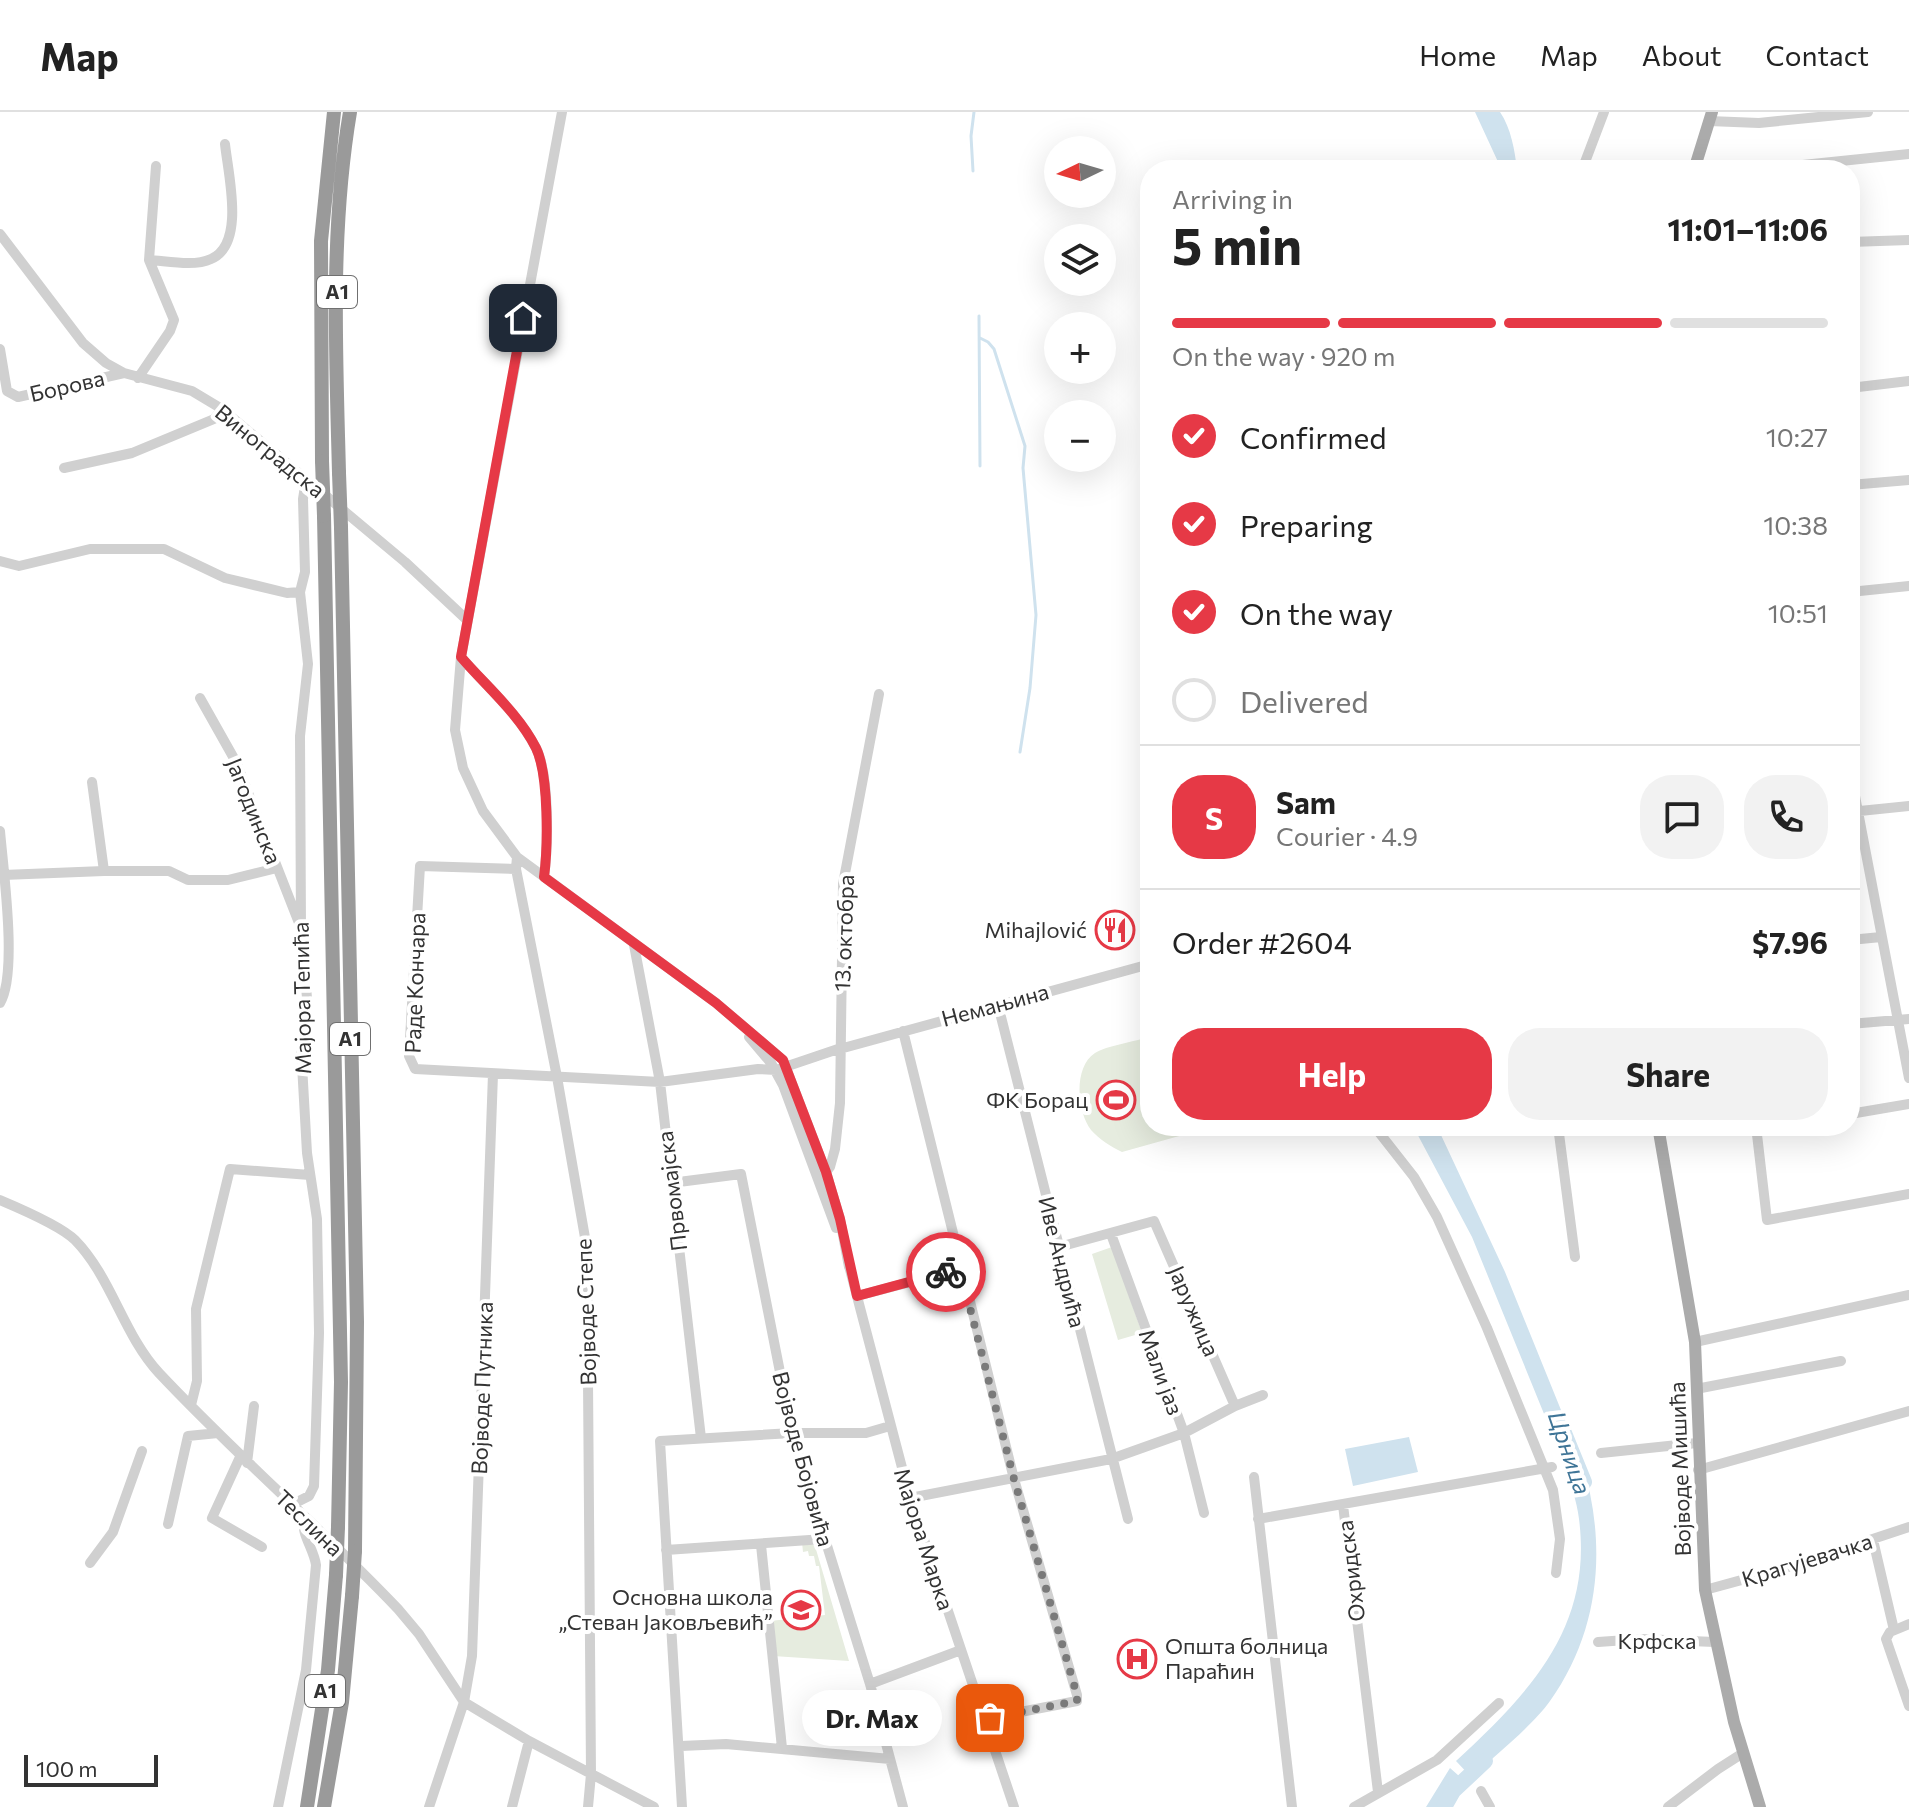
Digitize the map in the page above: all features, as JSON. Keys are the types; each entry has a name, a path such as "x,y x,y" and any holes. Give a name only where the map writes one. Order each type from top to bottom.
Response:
{"highway":[{"name":"A1","path":"307,1807 328,1670 336,1575 341,1382 322,461 321,241 334,112"},
{"name":"A1","path":"324,1807 342,1702 355,1551 357,1334 339,473 338,244 350,112"}],"main road":[{"path":"1697,160 1711,117"},
{"name":"Војводе Мишића","path":"1660,1136 1695,1342 1705,1590 1743,1753 1760,1807"}],"street":[{"path":"516,863 483,811 463,768 455,730 467,620 562,112"},
{"path":"1586,160 1604,112"},
{"path":"1711,117 1759,123 1868,112"},
{"path":"149,260 210,260 221,252 230,238 232,212 225,144"},
{"path":"1850,160 1909,154"},
{"path":"138,378 170,331 174,320 149,260 156,166"},
{"name":"Виноградска","path":"0,234 83,343 106,363 138,378 192,391 222,409 405,562 467,620"},
{"path":"1860,242 1909,240"},
{"name":"Борова","path":"0,349 7,391 18,397 124,373"},
{"path":"1860,387 1909,381"},
{"path":"64,468 132,453 214,419 222,409"},
{"name":"Мајора Тепића","path":"291,1505 309,1496 314,1486 319,1333 317,1219 310,1175 301,1047 307,998 301,929 300,736 308,664 300,592 305,572 303,499 306,480"},
{"path":"1860,484 1909,480"},
{"path":"0,561 19,566 90,549 164,549 225,578 287,593 300,592"},
{"path":"1860,591 1909,586"},
{"path":"461,657 512,715 538,753 548,844 544,877"},
{"name":"13. октобра","path":"826,1172 835,1149 841,1048 843,884 879,694"},
{"name":"Јагодинска","path":"200,698 236,762 301,929"},
{"path":"92,782 104,871"},
{"path":"1860,811 1909,806"},
{"path":"0,831 4,955 4,997 0,1003"},
{"path":"1860,840 1881,937 1904,1019 1909,1078"},
{"name":"Раде Кончара","path":"493,1074 415,1069 410,1063 420,866 516,863"},
{"name":"Мајора Марка","path":"516,863 544,877 716,1003 779,1065 826,1172 840,1219 849,1267"},
{"name":"Војводе Степе","path":"516,863 587,1249 591,1774 588,1807"},
{"path":"3,875 169,871 188,880 238,879 277,868"},
{"path":"1860,939 1881,937"},
{"name":"Првомајска","path":"634,945 660,1082 701,1438"},
{"name":"Немањина","path":"493,1074 660,1082 758,1069 1140,967"},
{"name":"Иве Андрића","path":"998,1005 1128,1519"},
{"path":"1860,1023 1904,1019"},
{"path":"903,1031 1014,1479 1077,1701 984,1719"},
{"name":"Мајора Марка","path":"779,1065 849,1267 910,1498 1014,1807"},
{"name":"Војводе Путника","path":"429,1807 464,1702 472,1656 493,1074"},
{"path":"1860,1112 1909,1104"},
{"path":"1382,1136 1414,1177 1437,1217 1548,1468 1560,1539 1556,1573"},
{"path":"1559,1136 1575,1257"},
{"path":"1757,1136 1767,1220 1909,1194"},
{"path":"191,1405 197,1381 196,1309 230,1169 310,1175"},
{"name":"Војводе Бојовића","path":"671,1183 741,1174 792,1433 870,1684 903,1807"},
{"name":"Теслина","path":"0,1200 72,1237 98,1268 126,1325 157,1370 243,1460 405,1616 464,1702 529,1741 654,1807"},
{"name":"Јаружица","path":"1111,1234 1150,1221 1156,1223 1235,1406"},
{"path":"1059,1247 1111,1234"},
{"name":"Мали јаз","path":"1111,1234 1184,1433 1204,1513"},
{"path":"857,1296 960,1269"},
{"path":"1695,1342 1909,1295"},
{"path":"1696,1389 1841,1361"},
{"path":"910,1498 1111,1459 1184,1433 1263,1395"},
{"path":"254,1406 243,1460 212,1518 262,1547"},
{"path":"1698,1470 1909,1411"},
{"path":"682,1807 681,1746 660,1441 792,1433 866,1433 890,1426"},
{"path":"168,1524 188,1436 218,1433"},
{"path":"1601,1453 1697,1443"},
{"path":"90,1563 113,1532 142,1451"},
{"name":"Охридска","path":"1378,1792 1343,1505 1548,1468"},
{"path":"1254,1477 1292,1807"},
{"path":"1258,1519 1343,1505"},
{"path":"278,1807 306,1670 316,1565 303,1527 304,1517"},
{"name":"Крагујевачка","path":"1705,1590 1782,1569 1909,1527"},
{"path":"666,1550 824,1539"},
{"path":"1873,1540 1894,1630"},
{"path":"761,1545 782,1748"},
{"path":"1909,1624 1894,1630 1886,1639 1909,1706"},
{"name":"Крфска","path":"1598,1642 1641,1639 1715,1642"},
{"path":"870,1684 961,1650"},
{"path":"1354,1807 1437,1760 1499,1703"},
{"path":"512,1807 529,1741"},
{"path":"681,1746 726,1744 890,1759"},
{"path":"1668,1807 1743,1753"},
{"path":"1481,1791 1490,1807"}],"shaded area":[{"name":"ФК Борац","path":"1140,1040 1140,1136 1179,1136 1122,1152 1091,1130 1080,1101 1083,1068 1095,1053"},
{"path":"1112,1247 1142,1333 1118,1340 1092,1254"},
{"path":"802,1542 815,1546 849,1661 773,1656 770,1621 825,1615 819,1566 816,1566 814,1556 809,1556 808,1551 803,1552"}],"water":[{"path":"1475,112 1500,112 1504,118 1516,160 1497,160"},
{"path":"1418,1136 1441,1136 1505,1272 1578,1452 1562,1458 1472,1237"},
{"path":"1409,1437 1418,1472 1353,1486 1345,1449"},
{"path":"1582,1462 1595,1524 1596,1555 1589,1615 1580,1645 1567,1673 1543,1710 1471,1777 1456,1761 1531,1683 1565,1626 1576,1593 1581,1558 1578,1512 1565,1465"},
{"path":"1450,1768 1467,1783 1452,1807 1426,1807"}],"waterway":[{"path":"973,171 971,136 974,112"},
{"path":"979,316 980,466"},
{"path":"980,338 994,349 1025,446 1023,468 1036,615 1030,688 1020,752"},
{"name":"Црница","path":"1564,1433 1584,1482"},
{"name":"Црница","path":"1444,1807 1453,1791 1485,1761"}],"way so far":[{"path":"946,1272 960,1269 1014,1479 1077,1695 1077,1701 990,1718"}],"place":[{"name":"Mihajlović","path":"1115,930"},
{"name":"ФК Борац","path":"1116,1100"},
{"name":"Основна школа „Стеван Јаковљевић”","path":"801,1610"},
{"name":"Општа болница Параћин","path":"1137,1659"},
{"name":"Dr. Max","path":"990,1718"}],"route":[{"path":"523,318 461,657 512,715 538,753 548,844 544,877 716,1003 783,1060 826,1172 857,1296 946,1272"}]}
